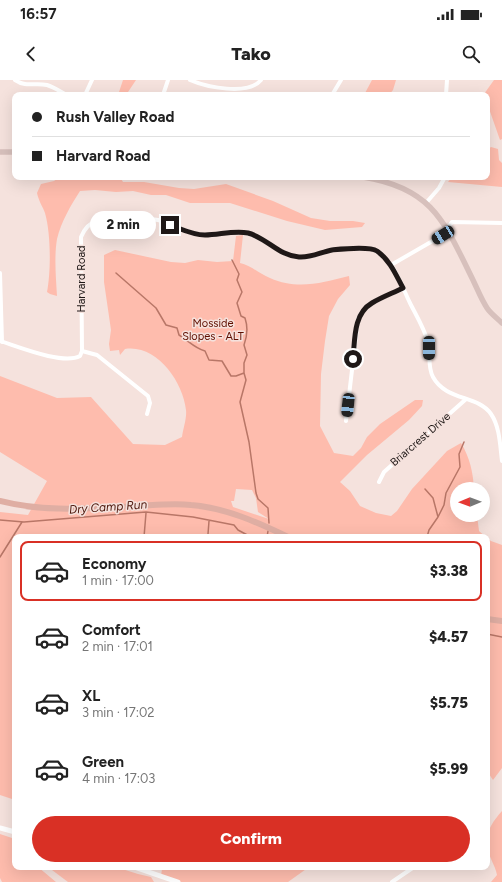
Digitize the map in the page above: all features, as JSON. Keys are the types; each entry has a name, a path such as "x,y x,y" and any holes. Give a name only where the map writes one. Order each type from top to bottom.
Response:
{"main road":[{"path":"0,152 12,152"},
{"path":"377,180 404,188 426,202 434,211 447,228 488,309 502,323"},
{"path":"0,501 18,506 66,510 173,504 198,506 229,512 257,521 282,534"},
{"path":"490,619 502,621"}],"street":[{"path":"15,80 26,85 45,85 61,92"},
{"path":"86,92 92,80"},
{"path":"164,92 168,80"},
{"path":"190,80 200,84 239,89 251,87 261,80"},
{"path":"334,92 341,80"},
{"path":"446,92 447,80"},
{"path":"426,202 439,188 443,180"},
{"name":"Harvard Road","path":"82,351 81,237 87,228 97,221 149,219 193,233 205,235 233,232 248,233 263,239 286,255 299,257 310,257 332,250 372,249 377,251 391,265 403,288 428,342 430,372 438,385 446,392 465,400 480,404 490,413 495,422 502,461"},
{"path":"391,265 443,235 452,222 502,223"},
{"path":"0,273 1,342 55,357 68,359 80,356 82,351 97,355 148,396 150,403 147,414"},
{"path":"346,421 358,319 364,310 372,303 403,288"},
{"name":"Briarcrest Drive","path":"379,482 384,472 465,400"},
{"path":"0,828 12,831"},
{"path":"143,870 178,882"},
{"path":"392,882 410,870"}],"green space":[{"path":"123,80 136,80 128,92 119,92"},
{"path":"372,80 396,80 391,92 366,92"},
{"path":"494,80 502,80 502,139 500,140 490,112 490,92 485,92"},
{"path":"490,148 498,149 499,160 502,163 502,187 448,182 450,180 490,180"},
{"path":"122,180 123,182 144,182 194,189 226,184 273,201 311,218 330,221 353,221 365,223 362,227 325,230 287,221 230,203 190,203 166,195 151,195 133,191 80,191 64,220 57,239 55,260 57,296 47,292 50,263 48,231 45,213 37,193 41,184 54,181"},
{"name":"Mosside Slopes - ALT","path":"243,235 240,263 280,282 290,284 310,284 349,276 350,285 338,299 329,316 321,374 320,426 334,453 353,456 361,448 367,437 380,424 415,400 423,400 422,406 409,420 367,455 340,482 350,491 360,506 376,513 391,516 397,511 412,489 447,451 461,443 467,454 473,482 450,482 450,522 478,522 479,531 482,534 12,534 12,799 0,795 0,512 28,515 47,481 0,452 0,376 57,398 91,397 133,444 165,445 182,437 186,413 184,399 174,377 166,367 157,358 147,352 136,349 125,349 120,355 119,350 110,351 109,344 111,330 104,282 104,255 115,250 171,262 185,263 198,260 217,262 233,261 236,236","holes":["236,489 252,490 256,498 258,512 269,519 233,507 231,501 234,501"]},
{"path":"490,540 502,545 502,768 493,780 490,776"},
{"path":"502,811 502,882 491,882 497,875 490,857 490,829 495,819"},
{"path":"0,834 12,838 12,870 42,870 56,882 2,882 0,878"},
{"path":"52,870 125,870 151,877 154,882 68,882"},
{"path":"162,870 305,870 288,882 178,882 161,876"}],"waterway":[{"path":"232,260 239,274 237,280 242,292 237,303 241,316 245,318 247,328 244,345 247,355 244,363 246,380 240,402 249,442 256,493 258,499 268,508 269,523"},
{"path":"116,273 156,308 166,325 177,328 179,335 201,350 205,351 209,360 222,361 231,376 244,373"},
{"path":"428,534 444,505 446,493 460,467 459,454 464,442"},
{"path":"425,489 433,498 438,517"},
{"name":"Dry Camp Run","path":"0,520 24,522 146,512 193,517 234,525 238,530 245,534"},
{"path":"144,534 146,513"},
{"path":"208,534 209,521"},
{"path":"14,534 22,522"},
{"path":"0,557 12,538"},
{"path":"490,635 502,637"}],"route":[{"path":"170,225 193,233 205,235 233,232 248,233 263,239 286,255 299,257 310,257 332,250 363,248 377,251 391,265 403,288 367,306 361,314 358,319 356,329 353,359"}]}
